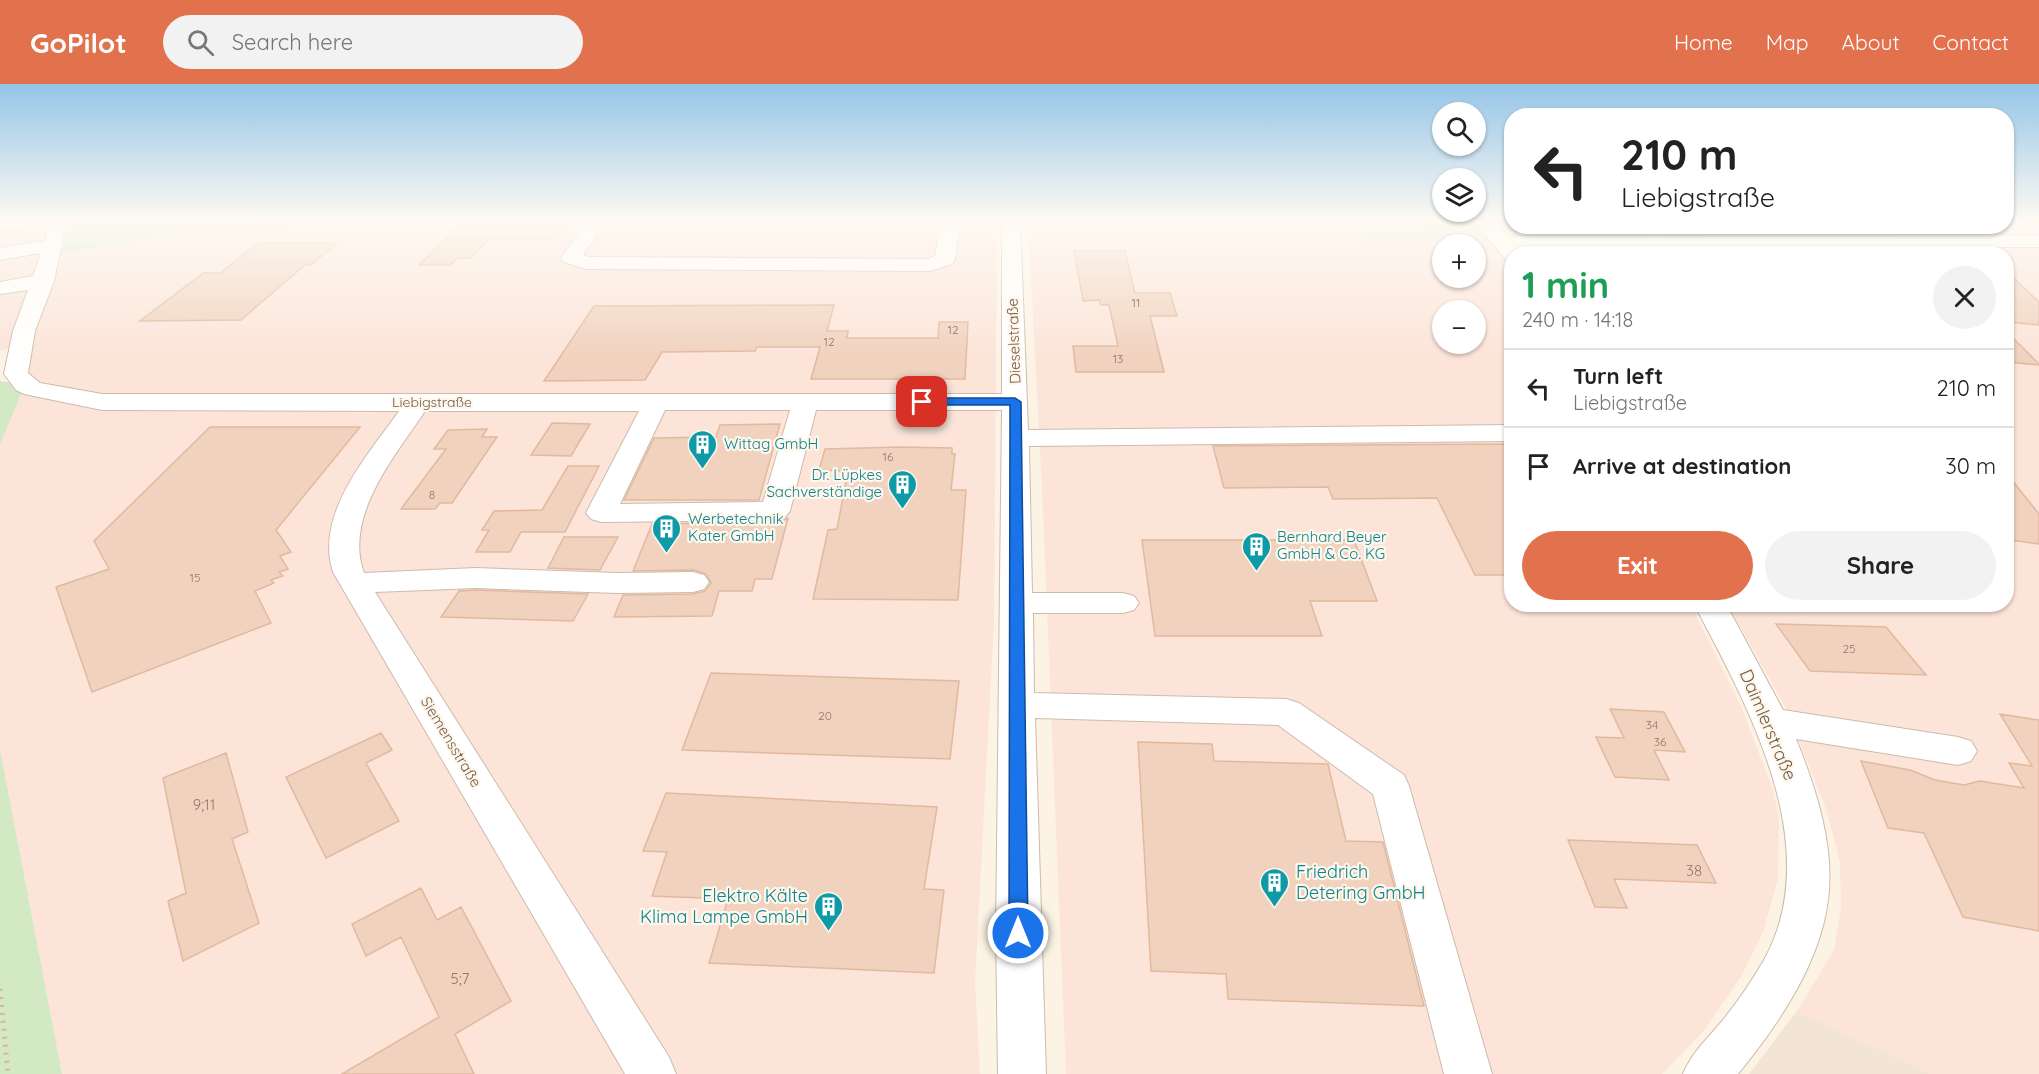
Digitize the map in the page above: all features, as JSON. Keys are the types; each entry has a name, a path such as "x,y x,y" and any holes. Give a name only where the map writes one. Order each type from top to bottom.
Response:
{"street":[{"name":"Liebigstraße","path":"47,266 24,331 16,374 25,385 33,389 102,402 1015,402"},
{"name":"Dieselstraße","path":"1012,266 1016,438 1022,1074"},
{"path":"0,288 43,280"},
{"name":"Siemensstraße","path":"418,402 357,496 346,530 346,564 355,583 652,1074"},
{"path":"656,402 601,513 775,511 805,402"},
{"path":"1016,438 1504,433"},
{"path":"355,583 476,578 618,583 693,582"},
{"path":"1017,603 1123,603"},
{"name":"Daimlerstraße","path":"1707,1074 1745,1033 1784,968 1807,902 1807,837 1791,772 1769,721 1714,612"},
{"path":"1017,705 1286,712 1390,786 1468,1074"},
{"path":"1769,721 1958,751"}],"path":[{"path":"0,989 8,1074"}],"shaded area":[{"path":"0,266 35,266 8,349 0,351"},
{"path":"56,266 997,266 994,621 975,983 980,1074 62,1074 0,749 0,445 25,385 16,374"},
{"path":"1030,266 1432,266 1432,288 1486,288 1486,266 1504,266 1504,612 1694,612 1741,706 1772,787 1779,816 1778,879 1763,932 1742,975 1703,1032 1662,1074 1066,1074"},
{"path":"2014,266 2039,266 2039,1074 1931,1074 1797,1011 1834,950 1841,908 1840,863 1827,812 1787,710 1732,612 2014,612"},
{"path":"1797,1011 1931,1074 1749,1074"}],"green space":[{"path":"0,381 25,385 0,445"},
{"path":"0,749 62,1074 0,1074"}],"building":[{"path":"229,266 304,266 241,320 140,321 203,273 220,273"},
{"path":"1077,266 1129,266 1135,293 1170,293 1177,316 1150,316 1164,372 1076,372 1073,346 1118,346 1109,305 1101,305 1099,300 1083,301"},
{"path":"2014,279 2039,302 2039,325 2014,323"},
{"path":"834,305 827,331 848,331 847,338 938,338 939,322 968,322 965,379 811,379 820,347 757,347 755,351 662,352 645,380 544,381 594,306"},
{"path":"2014,339 2039,364 2014,363"},
{"path":"552,423 590,424 571,456 531,455"},
{"name":"Wittag GmbH","path":"780,424 759,500 624,500 654,438 716,437 720,425"},
{"path":"210,427 360,427 276,530 291,552 280,556 288,569 279,572 283,576 271,580 274,583 255,591 271,623 92,692 56,587 109,569 94,541"},
{"path":"487,429 482,437 497,437 452,503 440,503 435,509 401,509 446,449 434,449 448,430"},
{"path":"1504,444 1504,575 1475,575 1437,498 1333,499 1328,487 1224,488 1213,446"},
{"path":"952,448 952,454 955,454 951,490 966,490 958,600 813,599 828,530 837,529 848,471 819,470 825,449"},
{"path":"568,466 599,466 565,532 521,532 510,552 476,552 489,530 482,530 494,511 542,510"},
{"path":"2014,483 2039,514 2039,544 2014,540"},
{"name":"Werbetechnik Kater GmbH","path":"788,518 772,579 755,579 752,591 719,591 712,616 614,617 623,595 693,594 705,591 711,583 706,574 694,570 633,571 652,524 775,522"},
{"path":"564,537 618,537 600,570 548,568"},
{"name":"Bernhard Beyer GmbH & Co. KG","path":"1142,540 1354,540 1377,601 1310,601 1322,636 1155,636"},
{"path":"459,591 588,594 573,621 441,617"},
{"path":"1776,624 1886,627 1926,675 1810,671"},
{"path":"711,673 959,681 950,759 682,750"},
{"path":"1610,709 1664,712 1685,752 1654,750 1669,780 1615,777 1596,737 1624,738"},
{"path":"2000,714 2039,720 2039,931 1963,917 1924,833 1888,828 1861,761 1910,770 1935,780 1964,785 1980,781 2024,788 2009,763 2032,766"},
{"path":"381,733 392,750 366,763 399,821 326,858 286,777"},
{"name":"Friedrich Detering GmbH","path":"1138,742 1212,744 1214,761 1328,764 1346,841 1383,842 1424,1006 1228,999 1226,974 1151,971"},
{"path":"226,753 248,832 232,839 259,923 183,961 168,901 186,893 163,778"},
{"path":"666,793 937,807 924,889 944,890 934,973 709,963 728,899 652,896 667,852 643,851"},
{"path":"1568,840 1697,845 1716,883 1614,879 1627,908 1595,907"},
{"path":"421,888 437,920 461,907 511,1001 455,1034 474,1074 342,1074 439,1017 401,937 366,956 352,924"}],"place":[{"name":"Wittag GmbH","path":"703,470"},
{"name":"Dr. Lüpkes Sachverständige","path":"903,510"},
{"name":"Werbetechnik Kater GmbH","path":"667,554"},
{"name":"Bernhard Beyer GmbH & Co. KG","path":"1256,572"},
{"name":"Friedrich Detering GmbH","path":"1275,908"},
{"name":"Elektro Kälte Klima Lampe GmbH","path":"829,932"}],"route":[{"path":"922,402 1015,402 1018,933"}]}
